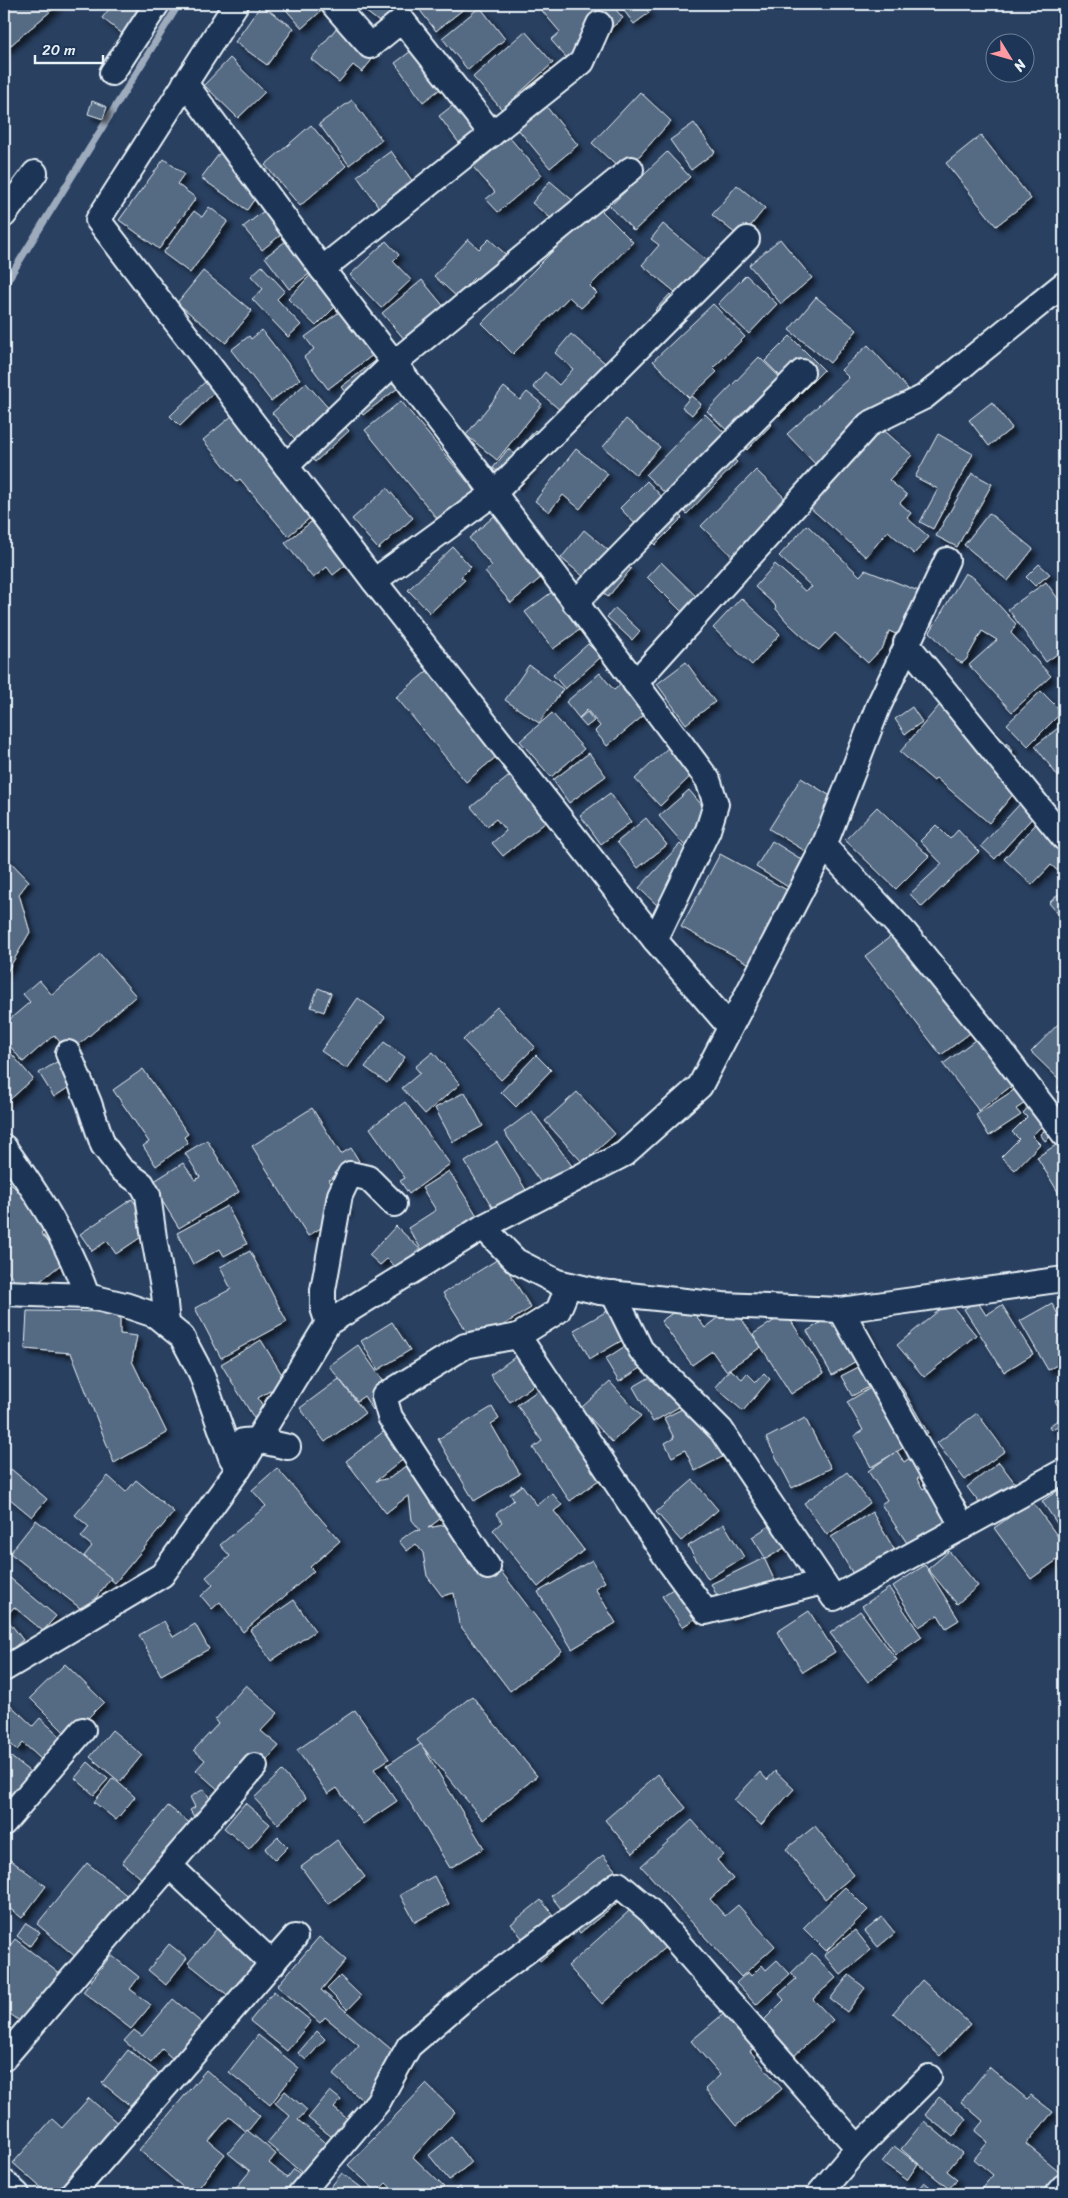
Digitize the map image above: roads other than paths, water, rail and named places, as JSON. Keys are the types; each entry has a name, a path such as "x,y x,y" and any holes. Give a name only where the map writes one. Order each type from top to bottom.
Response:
{"street":[{"path":"112,73 157,4"},
{"path":"236,4 98,220 374,581 655,940 730,1027"},
{"path":"333,4 370,46 402,20 492,134"},
{"path":"322,269 582,62 599,24"},
{"path":"185,83 322,269 494,493 708,780 716,804 708,830 655,940"},
{"path":"286,466 394,363 631,169"},
{"path":"4,215 35,173"},
{"path":"374,581 494,493 747,239"},
{"path":"635,683 870,424 924,397 1064,284"},
{"path":"575,603 802,372"},
{"path":"4,1669 162,1575 238,1469 328,1323 483,1227 624,1154 700,1086 824,846 878,706 946,560"},
{"path":"906,643 1064,838"},
{"path":"824,846 906,934 998,1047 1064,1134"},
{"path":"68,1053 89,1103 102,1145 121,1169 142,1184 148,1195 164,1293 167,1324"},
{"path":"4,1147 58,1228 74,1260 87,1296"},
{"path":"328,1323 323,1308 323,1290 340,1195 350,1174 368,1178 394,1204"},
{"path":"483,1227 516,1261 557,1282 613,1293 722,1306 841,1310 1064,1279"},
{"path":"488,1567 390,1416 384,1396 465,1346 518,1336 558,1311 569,1285"},
{"path":"4,1293 87,1296 125,1305 155,1315 167,1324 182,1337 201,1373 231,1457 238,1469"},
{"path":"613,1293 642,1350 721,1430 834,1598 1064,1471"},
{"path":"841,1310 962,1527"},
{"path":"518,1336 670,1563 706,1612 823,1582"},
{"path":"227,1442 257,1440 288,1447"},
{"path":"4,1823 83,1730"},
{"path":"4,2058 255,1766"},
{"path":"170,1866 273,1964"},
{"path":"300,2194 378,2102 409,2046 478,1987 618,1884 650,1910 858,2148"},
{"path":"72,2194 296,1937"},
{"path":"818,2194 858,2148 930,2077"},
{"path":"4,2182 17,2194"}],"waterway":[{"path":"4,286 179,4"}]}
